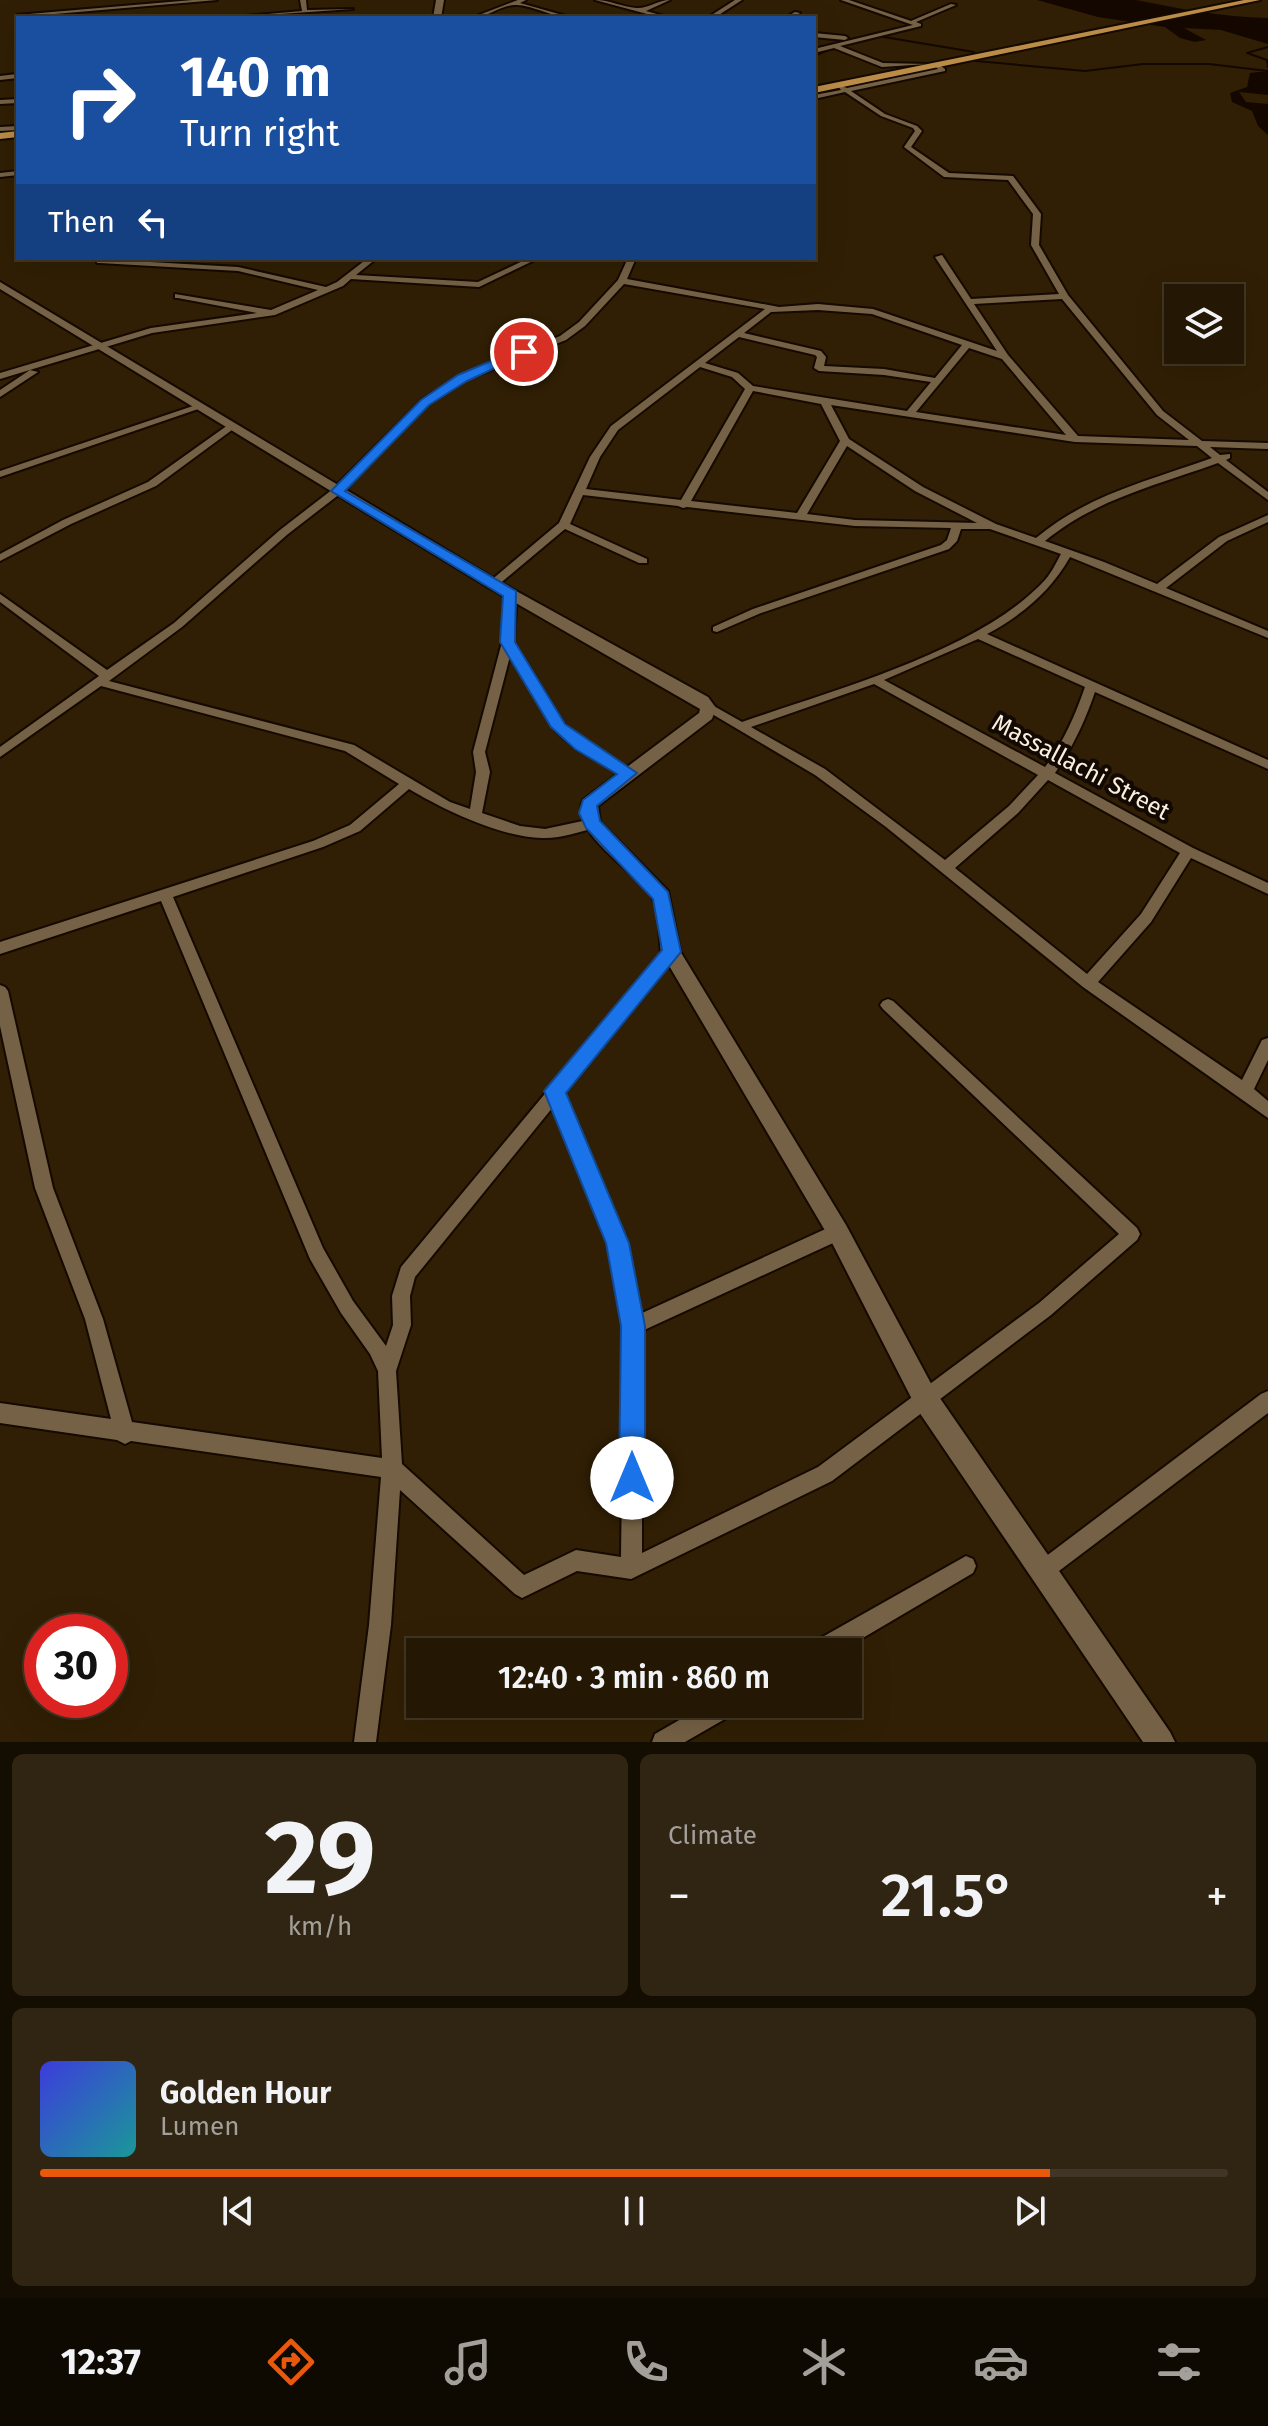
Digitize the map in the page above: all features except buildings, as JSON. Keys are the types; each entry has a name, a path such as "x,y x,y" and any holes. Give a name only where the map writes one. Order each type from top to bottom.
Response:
{"main road":[{"path":"816,88 842,88 1245,0"},
{"path":"816,88 1256,0"}],"street":[{"path":"18,0 20,16 214,0"},
{"path":"303,0 305,12"},
{"path":"349,16 355,0"},
{"path":"479,16 524,0"},
{"path":"598,0 654,16"},
{"path":"640,11 667,0"},
{"path":"713,16 739,0"},
{"path":"816,50 919,25 844,0"},
{"path":"515,3 563,16"},
{"path":"914,21 953,5"},
{"path":"251,16 350,9"},
{"path":"792,16 797,13"},
{"path":"816,35 857,39"},
{"path":"832,45 882,65 924,64"},
{"path":"816,96 842,88 883,115 915,127 919,131 907,147 940,172 957,178 1010,178 1037,214 1035,245 1064,296 1160,413 1204,444 1268,497"},
{"path":"939,257 1005,357 1075,439"},
{"path":"0,376 40,367 151,331 272,313 327,290 371,260"},
{"path":"350,277 479,285 531,260"},
{"path":"0,753 178,625 284,532 337,491 425,402 463,378 563,338 582,324 622,281 631,260"},
{"path":"100,261 238,269 327,290"},
{"path":"622,281 781,309 873,312 1005,357"},
{"path":"0,285 502,589 702,701 708,708 820,772 891,824 1088,983 1245,1091 1268,1111"},
{"path":"178,296 272,313"},
{"path":"971,302 1064,296"},
{"path":"502,589 564,525 614,428 764,313 781,309"},
{"path":"738,334 818,353 822,357 819,368 897,374 939,381"},
{"path":"911,412 968,344"},
{"path":"699,364 735,375 750,388 1075,439 1268,446"},
{"path":"0,394 40,367"},
{"path":"683,505 750,388"},
{"path":"825,402 845,441 880,467 992,526 1068,552 1268,635"},
{"path":"0,474 199,407"},
{"path":"0,558 67,522 152,484 231,427"},
{"path":"800,517 845,441"},
{"path":"1037,542 1054,526 1106,496 1249,446"},
{"path":"579,491 855,523 992,526"},
{"path":"1159,588 1223,539 1268,518"},
{"path":"564,525 643,561"},
{"path":"717,629 757,611 945,547 952,541 957,525"},
{"path":"740,727 875,680 977,634 1037,594 1068,552"},
{"path":"475,816 483,772 479,752 508,642 502,589"},
{"path":"0,597 103,679 349,748 445,805 519,831 545,834 592,824"},
{"path":"977,634 1268,765"},
{"path":"508,642 559,727 580,745 629,773"},
{"name":"Massallachi Street","path":"875,680 1188,851 1268,889"},
{"path":"944,869 1049,775 1081,724 1091,686"},
{"path":"708,708 706,715 589,804 592,824 662,896 671,952 838,1232 926,1399 1160,1742"},
{"path":"0,948 341,835 355,828 408,783"},
{"path":"1088,983 1146,918 1188,851"},
{"path":"165,894 316,1253 347,1307 377,1348 387,1371 392,1469 380,1625 365,1742"},
{"path":"387,1371 402,1325 401,1296 407,1273 671,952"},
{"path":"0,991 44,1188 94,1319 125,1434"},
{"path":"0,1413 125,1434 392,1469 522,1587 576,1560 631,1569 825,1474 1045,1309 1131,1234 888,1005"},
{"path":"1245,1091 1268,1044"},
{"path":"555,1091 617,1243 633,1326 631,1569"},
{"path":"633,1326 838,1232"},
{"path":"1044,1570 1268,1401"},
{"path":"842,1638 966,1566"},
{"path":"663,1742 705,1718"}],"shaded area":[{"path":"1037,0 1136,0 1218,14 1268,18 1268,44 1221,30 1184,28 1206,40 1195,42 1180,38 1165,27 1098,17"},
{"path":"1268,71 1268,95 1239,92 1246,102 1268,104 1268,135 1258,126 1252,111 1232,102 1230,93 1247,87 1250,73"}],"waterway":[{"path":"878,36 974,52"},
{"path":"1268,47 1247,53 1267,60 1268,67"},
{"path":"816,55 833,48"},
{"path":"979,57 976,61 1085,71 1143,64 1209,64 1268,71"}],"route":[{"path":"524,352 463,378 425,402 337,491 511,594 508,642 532,687 559,727 580,745 629,773 589,804 588,813 592,824 662,896 671,952 555,1091 617,1243 633,1326 632,1478"}]}
